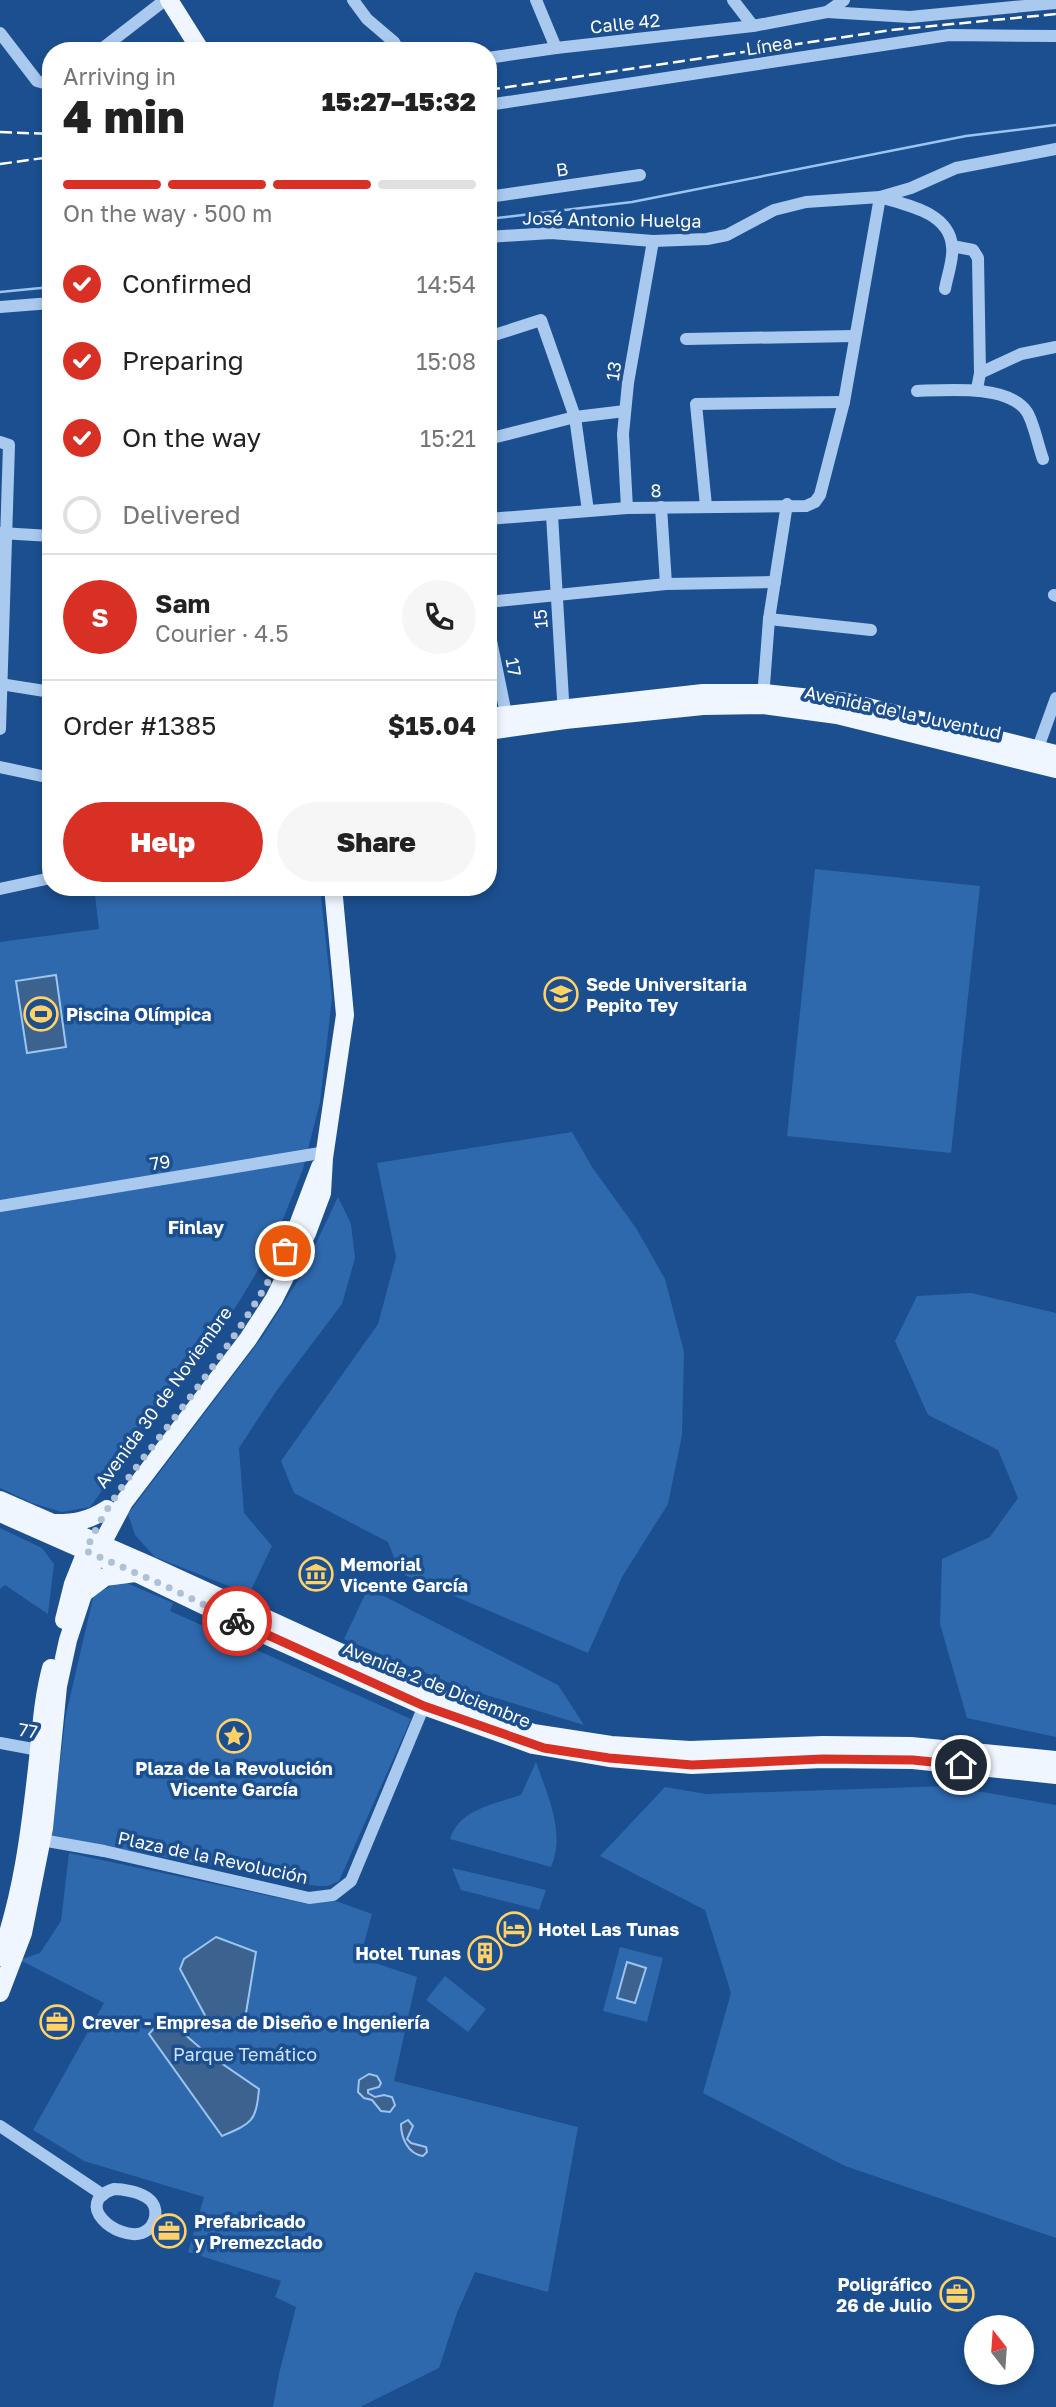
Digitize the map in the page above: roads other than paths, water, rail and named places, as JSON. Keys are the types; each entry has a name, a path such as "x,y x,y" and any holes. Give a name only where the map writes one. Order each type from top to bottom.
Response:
{"main road":[{"path":"167,0 195,42"},
{"name":"Avenida de la Juventud","path":"497,716 564,714 703,700 848,702 1035,756 1056,769"},
{"name":"Avenida de la Juventud","path":"497,729 564,714"},
{"name":"Avenida de la Juventud","path":"1035,756 1056,754"},
{"name":"Avenida 30 de Noviembre","path":"0,1993 23,1933 45,1751 43,1698 93,1547 113,1509 248,1339 274,1299 307,1233 322,1192 345,1015 334,896"},
{"name":"Avenida 2 de Diciembre","path":"0,1500 49,1528"},
{"path":"113,1509 125,1547 134,1565 79,1588 69,1559 49,1528 74,1523 113,1509"},
{"name":"Avenida 2 de Diciembre","path":"0,1513 49,1528 93,1547 426,1700 533,1745 609,1758 692,1765 823,1759 913,1760 1056,1775"},
{"name":"Avenida 2 de Diciembre","path":"426,1700 533,1733 611,1745 690,1750 823,1745 911,1746 1056,1760"},
{"name":"Avenida 30 de Noviembre","path":"0,1957 35,1839"}],"street":[{"path":"111,42 167,0"},
{"path":"353,0 367,19 394,42"},
{"path":"536,0 556,48"},
{"path":"733,0 753,26"},
{"name":"Calle 42","path":"497,57 753,26 827,12 844,0"},
{"path":"873,0 877,15"},
{"path":"827,12 910,18 1056,3"},
{"path":"0,33 37,82 42,83"},
{"name":"Línea","path":"497,103 949,35 1056,36"},
{"name":"José Antonio Huelga","path":"497,236 551,233 653,241 707,239 727,235 774,210 806,202 880,197 911,188 956,168 1056,149"},
{"name":"B","path":"497,196 640,175"},
{"path":"706,506 696,404 844,402 880,197 926,212 939,220 947,231 952,246 945,289"},
{"name":"13","path":"627,508 623,434 625,411 653,241"},
{"path":"952,246 973,250 978,258 980,373 977,390"},
{"path":"0,307 42,304"},
{"path":"497,334 541,320 575,417 588,511"},
{"path":"686,339 854,336"},
{"path":"980,373 1021,354 1056,347"},
{"path":"917,391 977,390 1013,400 1027,411 1043,459"},
{"name":"8","path":"497,518 627,508 787,504 806,506 815,502 820,495 844,402"},
{"path":"497,437 575,417 625,411"},
{"path":"0,729 4,444"},
{"path":"763,699 769,619 787,504"},
{"path":"661,507 666,584"},
{"name":"15","path":"552,515 564,714"},
{"path":"3,533 42,536"},
{"path":"497,601 666,584 775,582"},
{"path":"769,619 871,630"},
{"path":"1,684 42,691"},
{"path":"1035,756 1056,698"},
{"path":"0,766 42,776"},
{"path":"0,889 42,880"},
{"name":"79","path":"0,1206 325,1155"},
{"name":"Plaza de la Revolución","path":"35,1839 116,1854 309,1898 333,1895 351,1881 426,1700"},
{"name":"77","path":"0,1743 45,1751"},
{"path":"0,2126 103,2195"},
{"path":"120,2189 145,2196 154,2206 153,2224 149,2229 136,2234 105,2224 97,2207 103,2195 120,2189"}],"waterway":[{"path":"497,218 632,202 966,136 1056,125"},
{"path":"0,292 42,288"}],"railway":[{"path":"497,89 891,30 1056,14"},
{"path":"0,132 42,134"},
{"path":"0,164 42,158"}],"place":[{"name":"Sede Universitaria Pepito Tey","path":"561,994"},
{"name":"Piscina Olímpica","path":"41,1014"},
{"name":"Memorial Vicente García","path":"316,1574"},
{"name":"Plaza de la Revolución Vicente García","path":"234,1736"},
{"name":"Hotel Las Tunas","path":"514,1929"},
{"name":"Hotel Tunas","path":"485,1953"},
{"name":"Crever - Empresa de Diseño e Ingeniería","path":"57,2022"},
{"name":"Prefabricado y Premezclado","path":"169,2231"},
{"name":"Poligráfico 26 de Julio","path":"957,2294"}],"district":[{"name":"Finlay","path":"196,1226"}],"park label":[{"name":"Parque Temático","path":"245,2054"}]}
